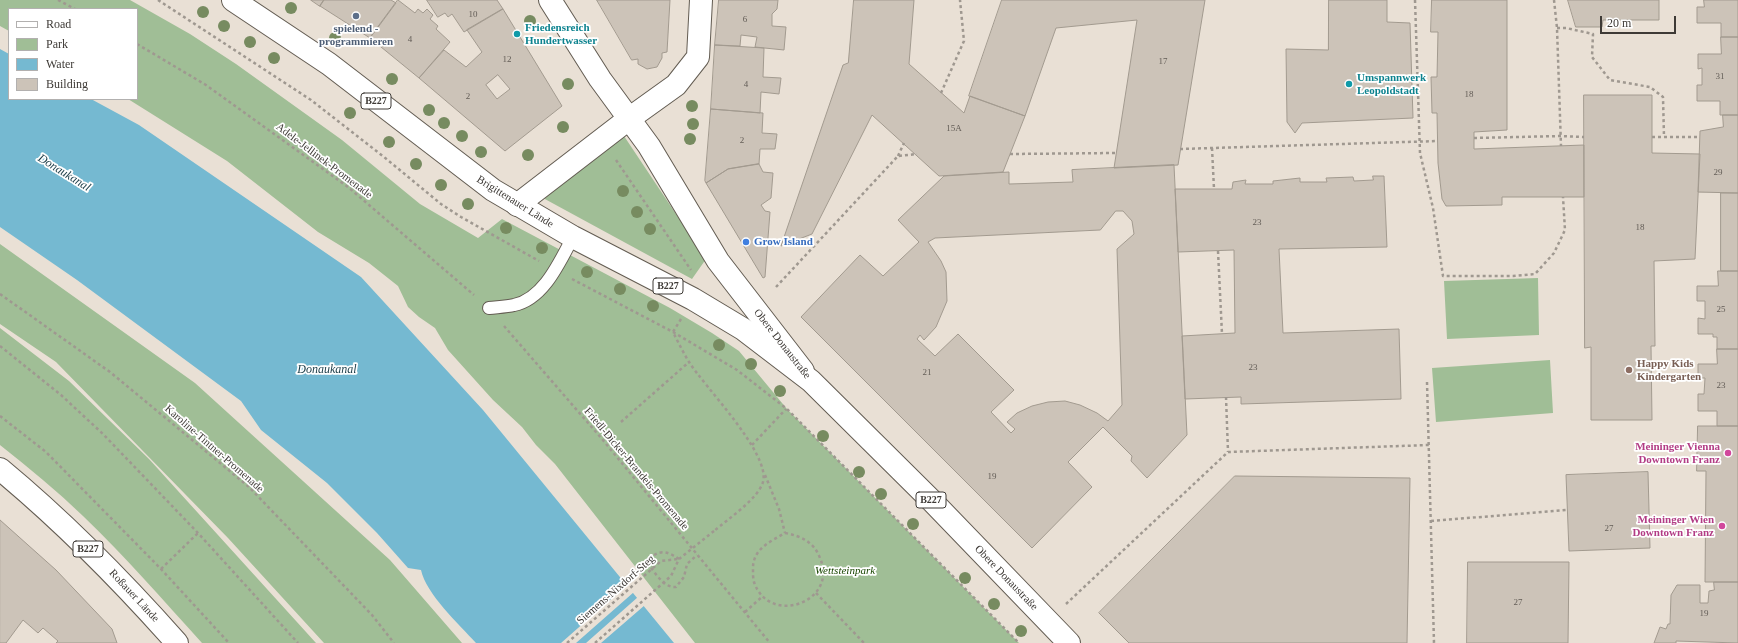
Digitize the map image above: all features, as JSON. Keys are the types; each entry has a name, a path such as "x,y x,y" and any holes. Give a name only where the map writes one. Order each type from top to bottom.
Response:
{"main road":[{"name":"Brigittenauer Lände","path":"233,0 328,64 468,172 516,205 573,237 693,299 743,329 811,381"},
{"name":"Obere Donaustraße","path":"550,0 600,79 649,146 718,260 811,381 932,501 1070,643"},
{"path":"516,205 676,85 698,57 701,0"},
{"name":"Roßauer Lände","path":"0,469 89,550 127,587 171,640"}],"lane":[{"path":"489,308 515,305 530,298 555,270 573,237"}],"path":[{"path":"58,0 73,8"},
{"path":"158,0 311,100 441,204 461,218 555,270 673,332 737,370 786,409 1019,643"},
{"path":"941,93 964,41 960,0"},
{"path":"1415,0 1420,153 1433,208 1443,276 1513,276 1534,274 1554,253 1565,230 1563,197"},
{"path":"1554,0 1557,28 1562,146"},
{"path":"1557,28 1566,28 1592,34 1592,56 1610,80 1650,86 1663,97 1664,137"},
{"name":"Adele-Jellinek-Promenade","path":"138,45 206,85 348,187 489,308"},
{"path":"1474,138 1561,136 1584,137"},
{"path":"1652,137 1700,137"},
{"path":"1180,150 1438,141"},
{"path":"776,288 898,156 904,143"},
{"path":"1212,148 1214,189"},
{"path":"1010,154 1116,153"},
{"path":"898,156 917,154"},
{"path":"615,159 690,269 695,272"},
{"path":"1218,251 1222,334"},
{"name":"Karoline-Tintner-Promenade","path":"0,294 110,372 249,487 372,615 394,643"},
{"name":"Friedl-Dicker-Brandeis-Promenade","path":"489,308 602,439 770,643"},
{"path":"673,332 689,362 752,445 779,509 784,533"},
{"path":"0,346 60,395 102,434 198,533 298,643"},
{"path":"621,422 689,362"},
{"path":"1427,382 1434,643"},
{"path":"1226,397 1228,452"},
{"path":"752,445 786,409"},
{"path":"0,416 46,452 161,569 229,643"},
{"path":"1048,621 1228,452 1429,445"},
{"name":"Siemens-Nixdorf-Steg","path":"567,643 661,561 679,558 714,531 755,496 763,483 765,474"},
{"path":"1431,521 1568,510"},
{"path":"161,569 198,533"},
{"path":"784,533 803,538 817,549 824,565 823,579 816,592 809,600 798,605 786,606 772,603 763,596 754,582 753,564 761,547 784,533"},
{"path":"679,558 671,554 660,552 653,556 649,562 649,565 662,581 671,587 676,587 682,581 687,564 697,556"},
{"name":"Siemens-Nixdorf-Steg","path":"595,643 671,576 679,558"},
{"path":"816,592 864,643"},
{"path":"745,612 763,596"}],"green space":[{"name":"Wettsteinpark","path":"0,0 130,0 190,34 236,64 342,140 420,204 478,238 502,219 670,308 712,333 739,351 787,409 1019,643 695,643 555,464 536,445 522,427 493,400 448,350 435,328 408,307 398,286 369,263 318,232 227,161 130,100 138,100 138,8 8,8 8,30 0,26"},
{"path":"622,133 706,259 692,279 543,198"},
{"path":"0,244 195,383 390,560 462,643 324,643 228,538 56,362 0,324"},
{"path":"1538,278 1539,335 1447,339 1444,281"},
{"path":"0,328 69,381 149,459 316,643 202,643 144,578 99,531 53,489 0,445"},
{"path":"1550,360 1553,413 1436,422 1432,368"}],"water":[{"name":"Donaukanal","path":"0,49 8,53 8,100 93,100 139,125 361,277 483,410 674,643 476,643 436,599 429,589 421,570 408,568 377,533 327,483 261,430 241,401 77,280 0,227"}],"pier":[{"path":"628,584 634,592 576,643 561,643"},
{"path":"638,597 645,605 601,643 586,643"}],"building":[{"path":"311,0 324,0 320,6"},
{"path":"324,0 391,0 396,3 370,38 320,6"},
{"path":"398,0 415,13 418,9 423,13 427,9 433,15 430,19 438,26 436,29 450,42 419,78 370,38"},
{"path":"427,0 497,0 503,9 464,32 452,14 448,17 445,13 438,17"},
{"path":"597,0 670,0 667,52 662,53 662,58 657,67 647,69 638,64 638,59 632,60"},
{"path":"719,0 778,0 777,9 772,14 772,26 786,27 784,50 755,47 757,37 741,35 740,46 715,45"},
{"path":"854,0 914,0 909,64 964,113 970,96 1025,116 1003,172 939,176 872,115 812,234 781,246 843,65 848,63"},
{"path":"1002,0 1205,0 1178,165 1114,168 1137,20 1056,28 1025,116 969,96"},
{"name":"Umspannwerk Leopoldstadt","path":"1329,0 1387,0 1387,22 1410,23 1413,118 1302,123 1295,133 1287,122 1286,49 1328,50"},
{"path":"1432,0 1507,0 1507,130 1474,132 1474,149 1584,145 1584,197 1502,197 1502,205 1446,206 1442,199 1438,163 1437,113 1432,113 1431,77 1437,77 1438,32 1431,32"},
{"path":"1568,0 1659,0 1659,20 1603,20 1602,27 1576,27"},
{"path":"1704,0 1738,0 1738,37 1721,37 1721,23 1697,23 1697,7 1704,7"},
{"path":"503,9 562,106 505,151 419,78 444,50 466,67 482,52 467,30","holes":["498,75 510,89 497,99 486,85"]},
{"path":"1721,37 1738,37 1738,115 1720,115 1720,101 1697,101 1697,85 1702,85 1702,68 1698,69 1698,54 1721,54"},
{"path":"715,45 764,48 763,77 781,78 779,94 761,92 760,113 711,109"},
{"path":"1584,95 1652,95 1652,153 1700,154 1695,259 1654,261 1655,346 1651,346 1652,420 1591,420 1591,347 1585,348"},
{"path":"711,109 763,113 762,133 777,134 775,149 760,149 759,164 728,169 706,183"},
{"path":"1723,115 1738,115 1738,193 1698,192 1700,131 1723,127"},
{"path":"759,164 763,172 773,173 771,198 761,205 765,211 770,212 765,277 763,278 706,183 728,169"},
{"path":"1174,165 1187,435 1147,478 1131,461 1132,456 1103,427 1068,462 1092,487 1032,548 801,317 860,255 883,276 919,242 898,220 944,176 1009,172 1009,184 1073,182 1072,170","holes":["1116,211 1123,211 1132,221 1134,234 1117,249 1122,405 1108,421 1097,413 1080,405 1065,401 1048,402 1032,406 1017,413 1007,422 1015,429 1011,433 991,412 1014,390 958,334 935,356 917,339 920,335 924,340 936,327 947,301 946,272 941,261 928,242 935,238 1100,230"]},
{"path":"1373,176 1384,176 1387,247 1279,249 1283,333 1399,329 1401,399 1241,404 1241,397 1185,399 1182,336 1235,333 1234,250 1178,252 1175,189 1232,189 1233,182 1246,180 1245,184 1273,184 1273,181 1300,178 1300,182 1327,182 1326,178 1353,177 1354,181 1373,180"},
{"path":"1721,193 1738,193 1738,271 1721,271"},
{"path":"1718,271 1738,271 1738,349 1717,349 1717,337 1713,337 1713,334 1698,334 1698,318 1705,319 1705,301 1697,301 1697,286 1718,286"},
{"path":"1717,349 1738,349 1738,426 1717,426 1717,411 1698,411 1698,394 1704,394 1705,378 1698,378 1698,364 1717,364"},
{"name":"Meininger Wien Downtown Franz","path":"1698,426 1738,426 1738,582 1705,582 1706,471 1697,471"},
{"path":"1648,472 1650,548 1569,551 1566,475"},
{"path":"1235,476 1410,478 1407,643 1129,643 1099,613"},
{"path":"0,520 56,570 112,629 117,643 56,643 58,641 43,628 38,633 23,620 6,643 0,643"},
{"path":"1468,562 1569,562 1568,643 1467,643"},
{"path":"1714,582 1738,582 1738,643 1676,641 1676,643 1654,643 1660,627 1666,629 1668,624 1670,624 1671,595 1677,585 1700,585 1700,603 1708,603 1709,591 1714,590"}],"place":[{"name":"spielend - programmieren","path":"356,16"},
{"name":"Friedensreich Hundertwasser","path":"517,34"},
{"name":"Umspannwerk Leopoldstadt","path":"1349,84"},
{"name":"Grow Island","path":"746,242"},
{"name":"Happy Kids Kindergarten","path":"1629,370"},
{"name":"Meininger Vienna Downtown Franz","path":"1728,453"},
{"name":"Meininger Wien Downtown Franz","path":"1722,526"}]}
